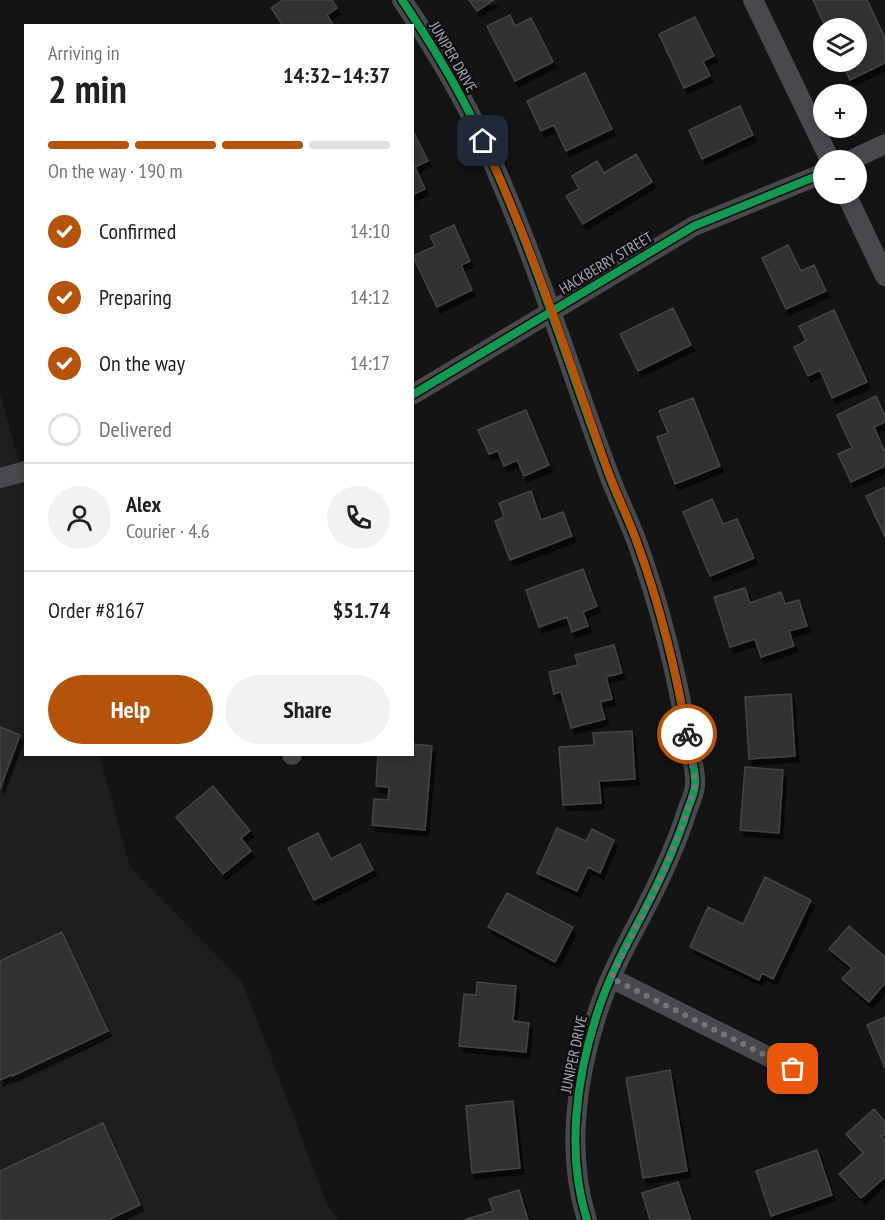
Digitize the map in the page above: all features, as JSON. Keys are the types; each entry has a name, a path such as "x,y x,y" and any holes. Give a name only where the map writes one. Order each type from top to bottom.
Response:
{"street":[{"name":"JUNIPER DRIVE","path":"402,0 433,48 474,122 509,201 551,312 661,615 679,689 695,785 684,822 660,880 597,1011 588,1045 578,1101 575,1160 580,1199 587,1220"},
{"path":"753,0 826,150"},
{"path":"867,152 885,144"},
{"name":"HACKBERRY STREET","path":"414,394 694,226 813,177"},
{"path":"851,204 885,276"},
{"path":"0,478 24,472"},
{"path":"611,978 793,1069"}],"shaded area":[{"path":"0,392 24,481 24,756 99,756 130,867 242,981 328,1207 339,1220 0,1220"}],"building":[{"path":"283,0 332,0 337,8 327,15 333,24 282,24 271,8"},
{"path":"469,0 494,0 477,11"},
{"path":"813,0 867,0 885,38 885,63 867,72 867,18 821,18"},
{"path":"510,15 515,26 531,18 553,62 515,81 487,26"},
{"path":"695,17 714,56 703,61 710,76 684,88 659,34"},
{"path":"846,72 866,72 850,80"},
{"path":"585,73 612,129 566,151 554,125 541,131 527,101"},
{"path":"740,106 753,135 702,159 689,130"},
{"path":"414,133 428,161 415,167 425,189 414,194"},
{"path":"636,154 652,182 583,224 566,196 579,189 572,176 597,161 604,173"},
{"path":"454,225 470,261 461,265 472,290 437,307 414,258 414,256 435,246 430,236"},
{"path":"788,245 801,271 814,265 826,291 786,309 762,258"},
{"path":"673,308 691,345 638,371 620,334"},
{"path":"834,310 867,382 832,398 820,370 808,376 794,347 806,341 799,326"},
{"path":"876,396 885,416 885,422 874,427 885,452 885,466 851,482 838,454 852,448 837,415"},
{"path":"693,398 720,466 675,484 657,437 668,433 659,411"},
{"path":"526,410 549,465 524,476 517,460 504,466 498,451 489,454 478,430"},
{"path":"885,487 885,537 866,496"},
{"path":"531,491 541,520 563,512 572,536 510,560 495,521 504,517 499,503"},
{"path":"712,499 723,524 737,519 754,558 710,576 683,512"},
{"path":"583,569 597,606 583,612 588,626 572,632 567,617 539,627 526,590"},
{"path":"745,588 750,603 781,592 785,604 799,600 807,626 789,631 794,646 761,657 755,639 730,647 714,597"},
{"path":"614,645 622,673 606,677 612,699 600,702 605,719 571,728 561,692 554,694 549,672 578,665 575,655"},
{"path":"791,694 795,756 749,759 745,697"},
{"path":"0,727 20,735 0,789"},
{"path":"632,731 635,779 599,781 601,803 563,805 559,747 594,745 593,733"},
{"path":"414,744 432,746 425,830 372,825 374,799 388,800 389,787 376,786 378,756 414,756"},
{"path":"745,767 783,770 779,833 740,830"},
{"path":"213,786 250,831 241,838 251,851 223,874 176,817"},
{"path":"557,828 586,841 592,829 614,840 600,873 588,867 577,891 537,873"},
{"path":"318,833 331,859 360,844 373,870 314,900 288,848"},
{"path":"765,877 811,900 773,979 762,973 759,980 690,947 708,907 743,924"},
{"path":"507,893 573,927 555,962 488,927"},
{"path":"849,926 885,957 885,983 869,1002 842,979 852,968 829,949"},
{"path":"62,932 108,1031 0,1080 0,961"},
{"path":"477,982 516,986 513,1021 529,1023 526,1052 459,1046 464,994 476,995"},
{"path":"885,1017 885,1068 867,1025"},
{"path":"670,1070 687,1171 643,1178 626,1078"},
{"path":"513,1101 520,1168 472,1173 466,1106"},
{"path":"874,1109 885,1122 885,1134 882,1137 885,1141 885,1177 861,1198 839,1174 863,1153 846,1134"},
{"path":"103,1123 140,1205 108,1220 0,1220 0,1171"},
{"path":"817,1150 832,1195 771,1216 756,1171"},
{"path":"678,1182 691,1220 650,1220 642,1193"},
{"path":"519,1190 528,1220 464,1220 493,1211 489,1199"}],"cycle path":[{"path":"402,0 441,61 467,108 513,209 608,472 646,568 672,663 694,767 695,780 692,798 678,837 606,988 584,1064 579,1090 575,1143 581,1195 587,1220"},
{"path":"414,394 694,226 813,177"}],"way so far":[{"path":"687,734 695,785 684,822 660,880 611,978 793,1069"}],"route":[{"path":"483,141 509,201 637,544 661,615 687,734"}]}
